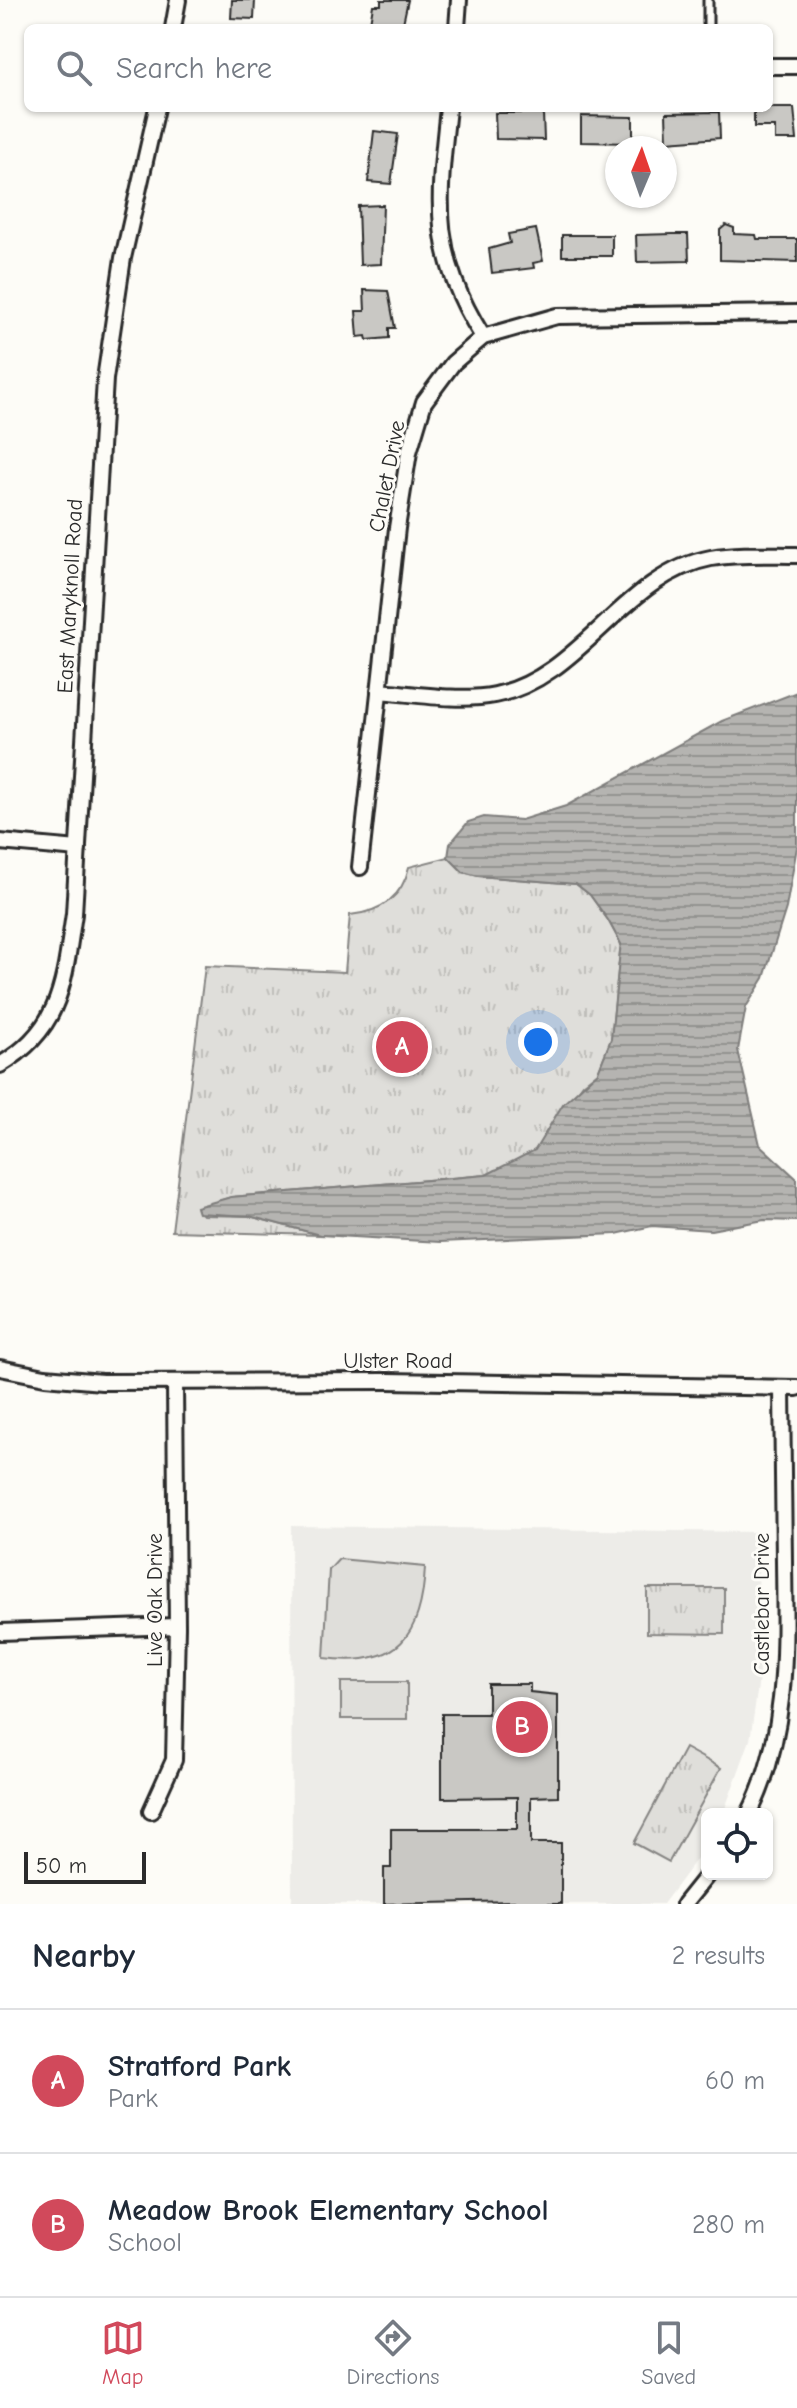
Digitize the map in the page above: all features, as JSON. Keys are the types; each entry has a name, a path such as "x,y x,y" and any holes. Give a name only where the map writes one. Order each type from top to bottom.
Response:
{"street":[{"path":"174,24 178,0"},
{"path":"457,24 459,0"},
{"path":"773,66 797,66"},
{"name":"East Maryknoll Road","path":"0,1065 31,1041 57,1007 74,914 105,379 123,258 156,112"},
{"path":"448,112 438,216 448,262 465,308 483,337"},
{"name":"Chalet Drive","path":"360,867 397,528 409,452 424,402 453,363 483,337 557,316 797,313"},
{"path":"379,691 462,697 497,695 561,661 629,602 679,570 710,558 797,555"},
{"path":"0,842 78,849"},
{"name":"Ulster Road","path":"0,1368 45,1377 175,1383 388,1381 790,1388"},
{"name":"Live Oak Drive","path":"151,1811 174,1760 177,1626 175,1383"},
{"name":"Castlebar Drive","path":"752,1808 776,1744 783,1687 790,1388"},
{"path":"0,1632 177,1626"},
{"path":"684,1904 703,1880"}],"lane":[{"path":"708,0 708,24"}],"shaded area":[{"path":"797,692 797,847 786,908 764,978 746,1007 738,1050 760,1145 797,1179 797,1221 764,1220 711,1230 652,1226 616,1234 440,1242 320,1235 249,1216 198,1213 196,1207 231,1197 486,1175 535,1150 563,1104 598,1072 611,1039 621,944 590,895 576,884 463,872 448,857 450,844 468,822 484,817 521,820 566,806 722,721"},
{"path":"291,1526 758,1532 759,1679 750,1740 725,1808 701,1808 701,1853 663,1904 292,1904"}],"green space":[{"path":"448,857 463,872 478,876 576,884 590,895 608,920 621,944 611,1039 598,1072 583,1084 535,1150 486,1175 231,1197 197,1208 203,1215 249,1216 320,1235 172,1231 205,966 345,972 350,915 371,911 388,902 401,887 409,867"},
{"path":"339,1559 425,1567 423,1591 411,1629 388,1652 371,1658 324,1658 329,1570"},
{"path":"647,1588 724,1588 724,1634 647,1633"},
{"path":"341,1682 407,1682 407,1719 341,1719"},
{"path":"685,1748 721,1768 669,1862 634,1843"}],"building":[{"path":"232,0 255,0 254,19 231,18"},
{"path":"381,0 408,0 403,24 370,23 373,5 381,5"},
{"path":"794,108 797,140 775,140 775,127 754,127 754,112"},
{"path":"719,112 720,138 677,141 677,136 667,136 666,113"},
{"path":"495,113 543,113 544,140 496,139"},
{"path":"581,116 633,117 633,136 605,136 605,142 581,142"},
{"path":"374,131 398,134 391,184 368,182"},
{"path":"383,205 381,264 360,265 358,206"},
{"path":"726,225 734,228 734,234 756,235 757,239 797,239 797,262 720,260 720,230"},
{"path":"536,229 543,261 533,263 534,268 492,273 489,249 510,243 508,234"},
{"path":"688,234 689,261 637,262 636,235"},
{"path":"562,235 612,235 612,256 562,256"},
{"path":"364,290 388,291 395,328 389,328 389,338 367,340 366,336 358,337 356,311 365,311"},
{"path":"488,1684 530,1684 530,1692 558,1695 558,1796 531,1797 531,1843 561,1843 561,1904 514,1904 514,1901 384,1904 384,1868 391,1868 391,1829 517,1829 517,1797 442,1798 442,1714 488,1714"}],"place":[{"name":"Stratford Park","path":"402,1047"},
{"name":"Meadow Brook Elementary School","path":"522,1727"}]}
